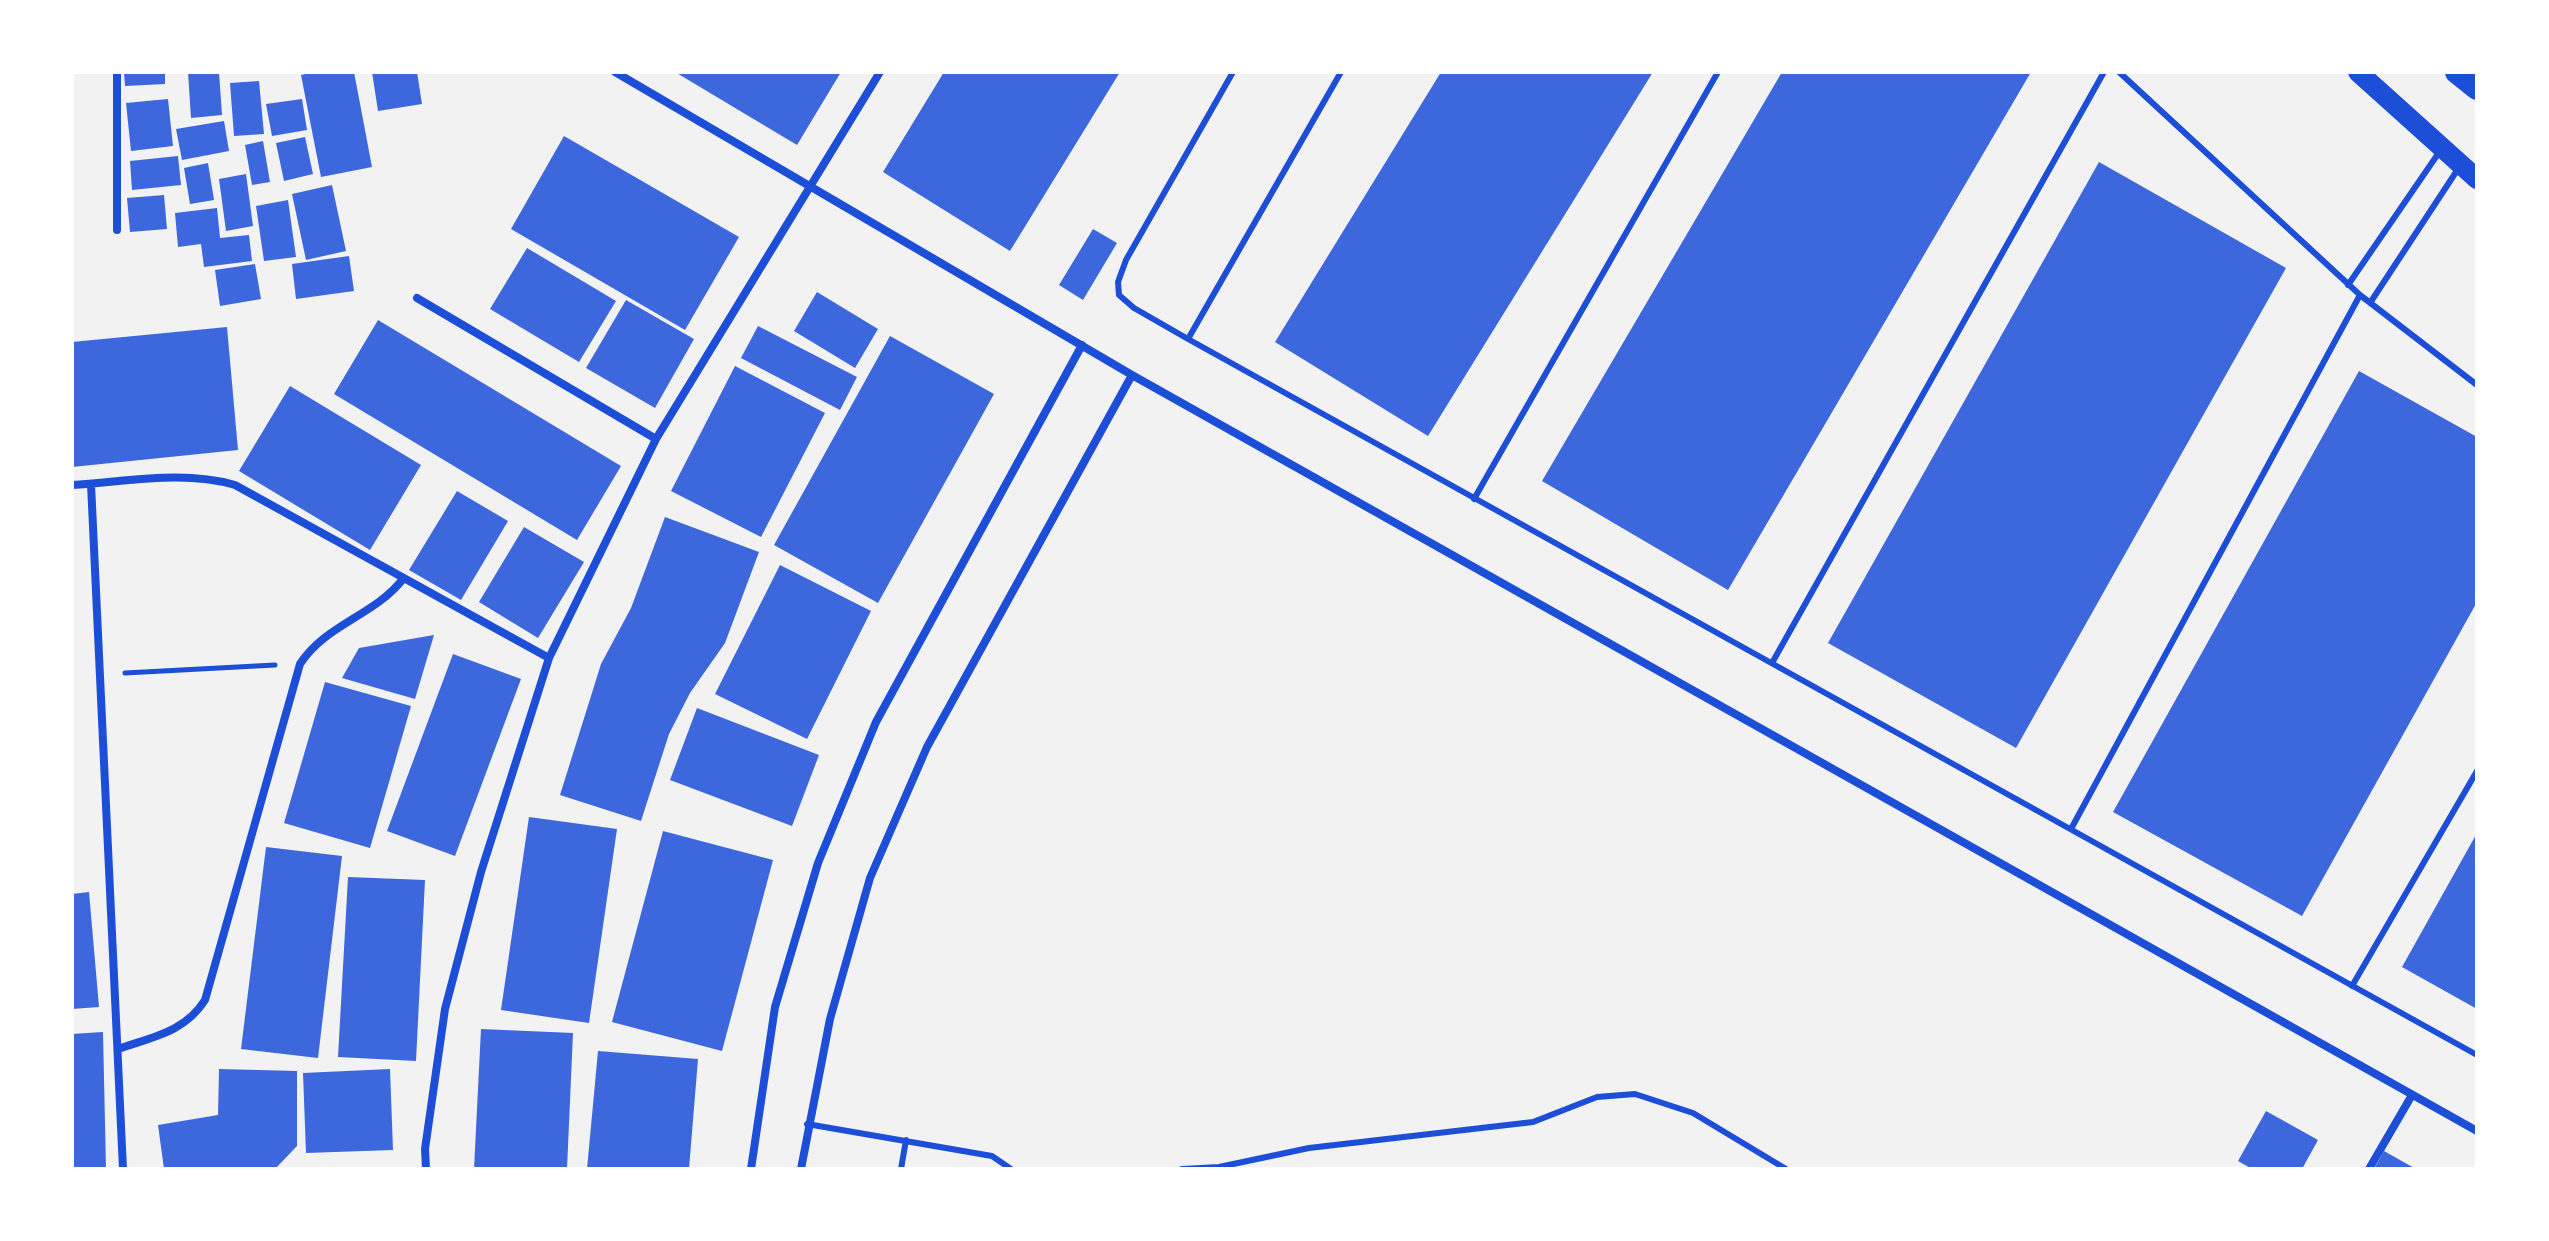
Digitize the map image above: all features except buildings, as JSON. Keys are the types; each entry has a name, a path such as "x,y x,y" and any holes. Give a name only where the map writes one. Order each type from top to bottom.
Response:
{"highway":[{"path":"2457,72 2477,88"}],"main road":[{"path":"2358,72 2477,179"}],"street":[{"path":"117,72 117,230"},
{"path":"615,72 811,184 1132,375 2477,1131"},
{"path":"426,1169 445,1009 481,872 549,658 656,439 880,72"},
{"path":"417,298 656,439"},
{"path":"751,1169 775,1007 818,863 876,722 1082,345"},
{"path":"801,1169 807,1124 830,1019 870,878 927,747 1132,375"},
{"path":"72,485 194,477 235,485 549,658"},
{"path":"91,484 123,1169"},
{"path":"118,1049 182,1027 195,1016 205,1000 300,664 322,636 377,605 403,579"},
{"path":"2369,1169 2412,1095"}],"lane":[{"path":"1233,72 1126,260 1118,282 1119,295 1134,308 2477,1055"},
{"path":"1188,339 1341,72"},
{"path":"1474,499 1718,72"},
{"path":"1772,663 2104,72"},
{"path":"2119,72 2348,285 2477,385"},
{"path":"2348,285 2442,148"},
{"path":"2370,303 2460,166"},
{"path":"2071,829 2360,295"},
{"path":"2352,986 2477,771"},
{"path":"1182,1169 1219,1167 1309,1148 1533,1122 1597,1097 1635,1094 1693,1113 1786,1169"},
{"path":"807,1124 992,1156 1011,1169"},
{"path":"901,1169 906,1140"}],"path":[{"path":"100,674 300,664"}]}
